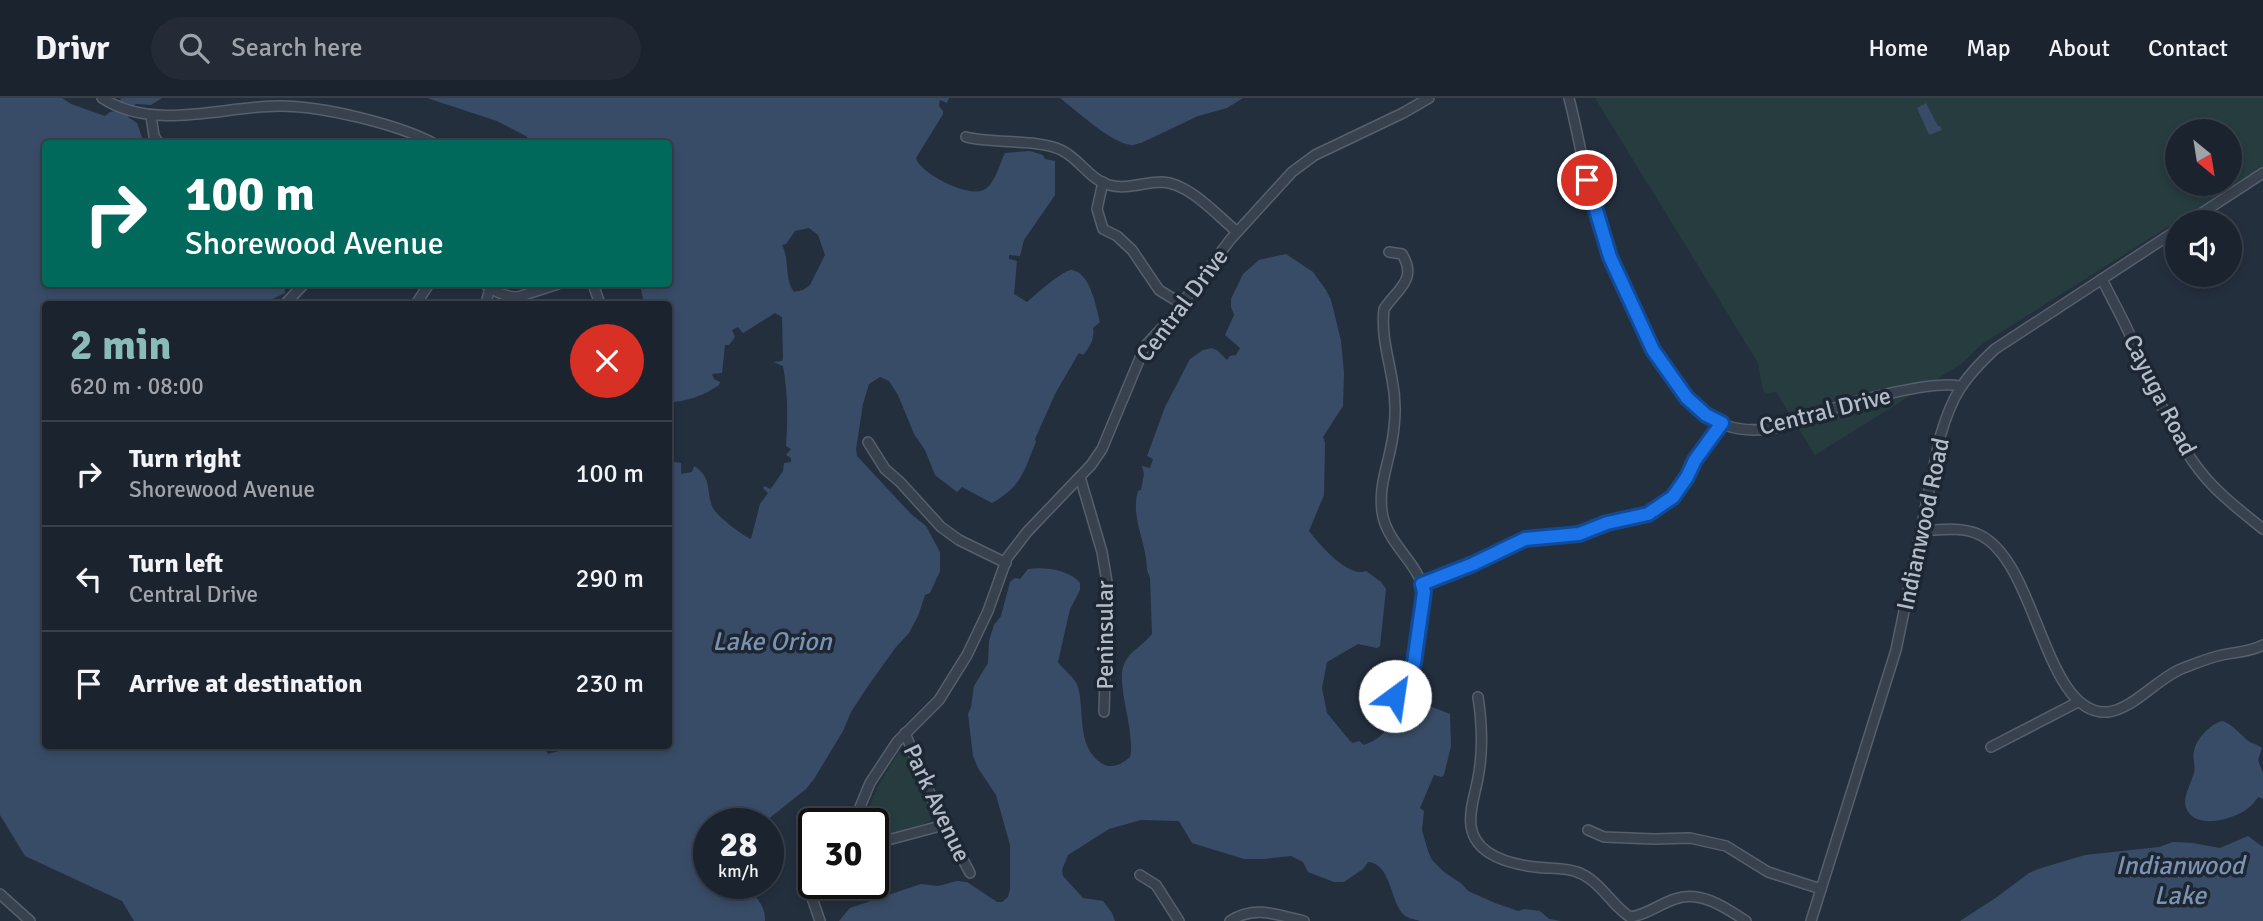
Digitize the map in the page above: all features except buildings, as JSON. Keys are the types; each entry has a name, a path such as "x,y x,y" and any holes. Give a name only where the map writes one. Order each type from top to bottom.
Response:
{"street":[{"path":"102,98 114,105 147,115 283,106 342,114 397,128 419,140"},
{"name":"Central Drive","path":"860,808 870,783 897,741 939,700 954,677 988,611 1006,563 1027,532 1091,465 1102,449 1145,346 1182,304 1237,232 1285,179 1315,155 1429,98"},
{"name":"Central Drive","path":"1569,98 1597,217 1610,257 1653,350 1687,398 1706,415 1738,429 1769,429 1830,409 1934,385 1950,384 1960,387"},
{"path":"147,115 156,140"},
{"path":"965,138 1061,149 1107,185 1164,182 1184,188 1237,232"},
{"path":"2206,210 2263,173"},
{"path":"1103,182 1097,209 1104,229 1117,236 1132,250 1158,290 1182,304"},
{"name":"Indianwood Road","path":"1811,921 1892,663 1947,412 1971,372 1995,349 2165,238"},
{"path":"1389,253 1402,254 1409,271 1408,281 1398,289 1384,309 1385,344 1395,404 1394,428 1381,491 1381,505 1390,537 1422,584 1424,592 1414,663 1390,702"},
{"name":"Cayuga Road","path":"2102,279 2132,339 2149,381 2186,452 2201,473 2220,492 2263,529"},
{"path":"288,301 301,287"},
{"path":"490,287 508,296 519,297 549,287"},
{"path":"1422,584 1525,539 1579,534 1607,523 1648,514 1673,497 1722,423"},
{"path":"869,442 885,470 900,482 941,527 958,540 1006,563"},
{"name":"Peninsular","path":"1080,477 1102,552 1107,582 1109,645 1104,712"},
{"path":"1922,531 1957,529 1979,534 1996,547 2010,564 2028,600 2064,685 2078,702 2091,710 2107,712 2120,709 2176,672 2263,645"},
{"path":"1478,697 1481,717 1480,757 1471,828 1476,841 1488,852 1507,862 1535,868 1567,869 1588,877 1619,911 1630,917 1643,915 1676,898 1689,896 1711,901 1746,921"},
{"path":"1991,747 2078,702"},
{"name":"Park Avenue","path":"905,733 944,825 970,873"},
{"path":"889,840 944,825"},
{"path":"1588,830 1604,837 1690,838 1726,846 1768,872 1821,889"},
{"path":"1140,875 1156,885 1179,921"},
{"path":"0,894 30,921"},
{"path":"812,899 820,921"},
{"path":"1230,921 1247,912 1276,914 1304,921"}],"green space":[{"path":"1595,98 2263,98 2263,167 2242,180 2242,119 2165,119 2165,196 2217,196 2195,210 2165,210 2165,229 1982,344 1961,364 1815,455 1776,392 1767,394 1763,391 1758,363"},
{"path":"900,750 904,750 909,754 931,812 931,820 915,828 889,834 889,808 869,808 877,788"}],"water":[{"name":"Lake Orion","path":"0,98 62,98 105,116 115,111 121,98 162,98 151,105 136,104 131,107 128,117 137,123 143,140 42,140 42,287 287,287 285,293 268,301 42,301 42,749 546,749 548,754 566,749 672,749 672,462 681,463 681,474 692,472 694,466 700,470 706,479 714,510 751,539 760,504 768,493 763,488 765,486 770,489 783,471 784,463 791,462 791,458 786,455 791,449 786,446 787,406 783,366 773,362 782,361 783,358 782,317 775,313 743,333 738,327 732,330 735,337 729,345 725,345 722,373 712,374 714,379 720,382 719,385 695,397 672,402 672,301 643,301 639,287 672,287 672,140 529,140 497,121 427,98 949,98 947,103 940,100 939,106 943,114 916,158 937,178 959,188 980,191 993,181 1005,153 1030,151 1055,161 1055,195 1024,240 1020,256 1009,255 1009,259 1017,261 1014,294 1027,302 1056,278 1072,270 1084,277 1088,284 1100,322 1093,328 1093,339 1088,349 1083,355 1079,353 1055,394 1025,470 1010,490 992,503 962,487 957,492 935,475 889,381 880,377 869,384 863,404 857,456 911,514 926,526 940,552 940,571 930,593 925,595 909,633 868,686 806,789 782,808 693,808 693,899 757,899 765,921 134,921 122,901 25,856 0,815","holes":["809,228 818,235 825,255 810,285 794,292 789,281 782,245 786,244 795,231"]},
{"path":"1060,98 1243,98 1227,108 1198,116 1132,145 1104,133"},
{"path":"1926,103 1942,130 1929,135 1917,108"},
{"path":"1286,254 1313,272 1331,300 1341,341 1343,406 1323,437 1324,495 1309,531 1327,552 1343,565 1351,570 1366,571 1386,589 1380,646 1377,648 1358,644 1327,662 1322,688 1327,713 1350,741 1359,741 1364,745 1383,733 1402,705 1422,703 1450,714 1451,746 1444,775 1434,775 1420,808 1424,811 1422,830 1432,860 1468,891 1518,911 1540,911 1549,919 1561,921 1420,921 1404,915 1399,909 1386,876 1376,864 1368,862 1363,869 1344,882 1334,882 1308,872 1303,862 1291,856 1244,859 1192,843 1179,821 1141,820 1109,829 1068,855 1062,870 1063,876 1083,898 1103,901 1115,921 839,921 850,908 877,899 889,899 889,895 921,884 938,886 957,881 967,882 997,902 1008,897 1010,845 996,795 973,756 968,714 974,686 988,663 989,641 994,625 1001,616 1010,582 1015,578 1020,579 1028,569 1056,570 1080,583 1080,590 1070,609 1058,662 1078,687 1085,738 1093,756 1109,766 1120,764 1130,757 1130,734 1122,671 1128,658 1152,634 1150,578 1136,511 1138,491 1141,490 1144,474 1142,466 1150,468 1153,459 1147,456 1165,407 1190,359 1203,350 1212,348 1227,360 1236,355 1240,348 1225,335 1234,315 1231,299 1243,274 1259,260"},
{"name":"Indianwood Lake","path":"2223,721 2262,748 2258,760 2263,773 2263,799 2258,797 2247,809 2225,819 2199,820 2192,816 2185,806 2194,770 2194,751 2205,732"},
{"name":"Indianwood Lake","path":"2248,836 2263,847 2263,921 1960,921 2029,873 2085,855 2159,847 2173,842 2220,848"}],"route":[{"path":"1395,696 1414,663 1424,592 1422,584 1525,539 1579,534 1607,523 1648,514 1673,497 1722,423 1706,415 1687,398 1653,350 1610,257 1587,180"}]}
